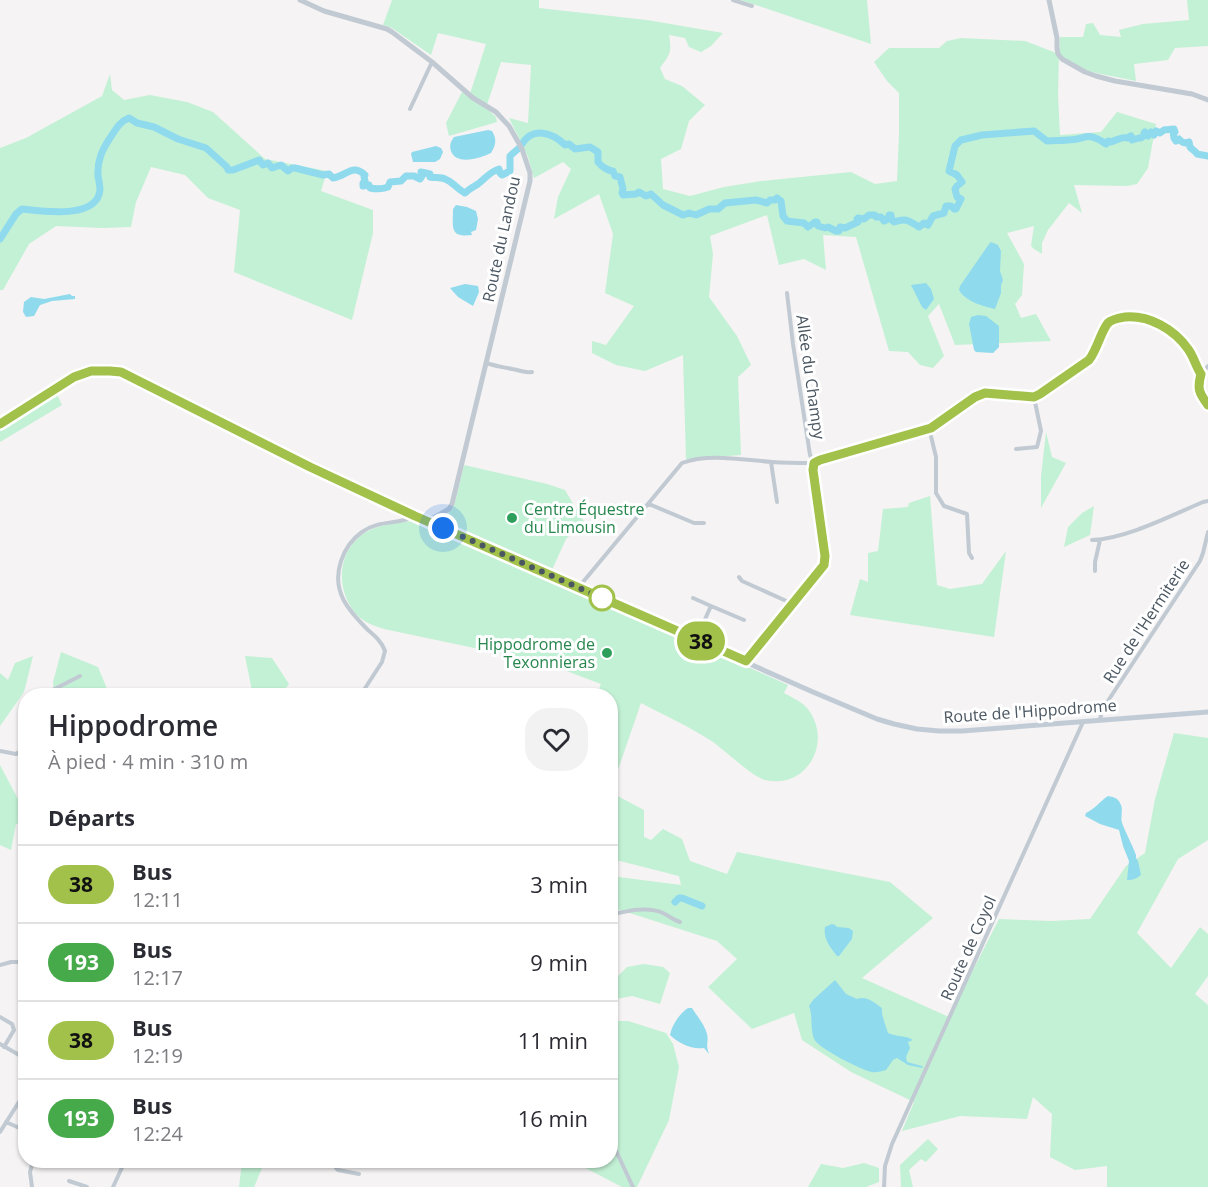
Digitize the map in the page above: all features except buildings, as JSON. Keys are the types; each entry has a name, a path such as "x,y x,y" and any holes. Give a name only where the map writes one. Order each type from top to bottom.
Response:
{"main road":[{"name":"Route de l'Hippodrome","path":"0,424 74,377 91,371 121,372 289,458 415,516 813,692 877,718 917,729 962,731 1208,712"}],"street":[{"name":"Route du Landou","path":"300,0 324,11 387,29 432,62 473,98 503,119 522,149 530,173 530,181 452,504 449,509 428,521"},
{"path":"733,0 752,6"},
{"path":"1049,0 1058,54 1062,59 1096,76 1192,94 1208,100"},
{"path":"410,109 432,62"},
{"name":"Allée du Champy","path":"746,661 824,565 825,556 813,470 814,463 810,455 793,344 788,293"},
{"path":"578,588 682,463 691,460 733,458 814,463 929,428 975,397 985,393 1034,397 1089,360 1094,354 1106,325 1111,320 1120,318 1134,316 1144,318 1173,334 1188,349 1201,374"},
{"path":"486,363 522,373 532,372"},
{"path":"1208,366 1201,374 1199,382 1199,392 1208,405"},
{"path":"1016,449 1037,447 1041,430 1034,397"},
{"path":"929,428 936,457 936,493 944,506 967,514 969,553 972,558"},
{"path":"771,462 777,502"},
{"path":"1092,540 1100,540 1139,528 1203,501 1208,501"},
{"path":"649,504 694,524 704,523"},
{"path":"365,688 382,662 385,651 381,643 354,616 344,602 340,589 339,567 349,544 362,532 371,526 408,520 415,516"},
{"name":"Rue de l'Hermiterie","path":"1100,720 1102,710 1200,561 1208,532"},
{"path":"1095,571 1100,540"},
{"path":"739,577 742,581 793,604"},
{"path":"693,597 744,620"},
{"path":"696,639 711,606"},
{"path":"57,688 80,676"},
{"name":"Route de Coyol","path":"884,1187 885,1166 892,1144 1083,722"},
{"path":"0,751 18,753"},
{"path":"618,913 632,910 651,910 662,912 680,922"},
{"path":"0,965 18,962"},
{"path":"0,1017 12,1024 14,1030 2,1046 18,1055"},
{"path":"0,1132 18,1103"},
{"path":"6,1122 18,1127"},
{"path":"618,1154 633,1187"},
{"path":"31,1168 32,1187"},
{"path":"113,1187 121,1168"},
{"path":"336,1168 359,1174"},
{"path":"69,1181 87,1187"}],"green space":[{"path":"392,0 539,0 539,8 647,20 723,33 711,46 701,52 689,47 685,38 669,35 669,53 660,68 665,79 682,86 705,105 689,121 681,149 661,159 663,189 690,196 761,181 851,172 875,184 897,181 899,93 887,81 874,62 889,48 939,48 947,41 961,38 1025,41 1059,54 1060,37 1083,37 1086,24 1093,23 1100,35 1121,37 1119,30 1143,24 1189,20 1187,0 1208,0 1208,46 1175,48 1168,60 1134,64 1136,81 1086,71 1059,55 1060,135 1101,132 1117,112 1156,124 1148,168 1137,184 1127,186 1074,185 1082,213 1069,203 1048,230 1042,243 1042,254 1031,246 1034,226 1007,233 1024,264 1022,295 1015,304 1021,318 1036,314 1051,341 955,345 939,304 928,316 944,356 933,368 920,365 908,352 889,351 856,237 823,235 826,270 804,259 779,265 767,215 710,236 713,254 709,297 737,336 751,365 738,377 741,455 686,459 683,355 645,371 616,365 592,353 592,341 606,345 634,306 605,293 613,234 599,194 554,219 558,197 571,169 563,162 534,178 528,157 509,118 528,123 531,65 501,62 486,108 496,117 497,122 449,136 446,123 462,92 469,97 486,44 438,33 431,55 392,28 383,25"},
{"path":"740,0 867,0 871,44 750,3"},
{"path":"110,74 112,90 124,100 150,95 187,102 213,112 265,159 327,171 321,191 373,210 373,233 352,320 234,272 240,210 208,198 185,175 151,167 136,202 131,227 56,226 29,244 3,290 0,290 0,148 26,138 102,96"},
{"path":"56,392 62,405 0,442 0,424"},
{"path":"1046,432 1052,457 1066,463 1041,508 1041,476"},
{"name":"Centre Équestre du Limousin","path":"464,465 565,490 584,522 566,539 551,572 439,521 454,506"},
{"path":"930,496 937,585 950,589 982,584 1006,551 994,637 850,615 860,579 868,582 868,553 878,551 883,509 908,507 909,503"},
{"path":"1094,506 1090,535 1064,547 1068,527 1082,513"},
{"name":"Hippodrome de Texonnieras","path":"417,521 788,685 784,693 805,706 815,721 818,735 817,748 812,760 793,778 780,781 759,778 710,740 641,703 618,770 618,688 599,688 601,684 526,659 384,629 359,617 351,608 346,597 343,586 343,563 347,552 363,534 387,524"},
{"path":"61,652 98,667 107,688 53,688"},
{"path":"33,656 25,688 18,688 18,700 0,726 0,673 8,680 15,663"},
{"path":"245,656 272,658 289,684 286,688 251,688"},
{"path":"1174,733 1208,738 1208,840 1178,859 1137,933 1171,968 1200,927 1208,934 1208,976 1195,994 1208,1005 1208,1187 1107,1187 1107,1166 1075,1170 1050,1157 1052,1114 1033,1097 1027,1119 960,1116 902,1131 914,1102 851,1072 802,1040 794,1013 752,1029 708,987 737,959 717,941 618,909 618,877 681,885 679,876 618,861 618,796 644,810 644,837 651,840 663,829 682,839 690,861 727,874 737,852 890,882 933,918 862,978 949,1017 999,919 1051,921 1090,919 1126,866 1145,853 1155,799"},
{"path":"0,765 18,799 18,824 16,824 11,850 0,845"},
{"path":"644,964 663,967 670,973 660,1004 632,996 618,999 618,976 627,967"},
{"path":"618,1021 628,1021 666,1033 673,1044 679,1067 669,1120 637,1187 622,1187 585,1168 618,1168"},
{"path":"928,1139 938,1149 926,1162 921,1159 909,1170 913,1187 901,1187 900,1165"},
{"path":"864,1163 879,1168 879,1182 866,1187 808,1187 821,1164 843,1168"},
{"path":"241,1168 262,1168 254,1187 239,1187"}],"water":[{"path":"492,131 495,139 491,153 469,160 454,156 450,147 454,137"},
{"path":"436,146 443,152 440,159 435,162 413,162 412,152"},
{"path":"456,205 476,211 478,219 476,230 471,232 472,235 459,235 454,230 453,209"},
{"path":"991,242 998,245 1001,251 1000,271 1003,280 995,309 970,300 959,290"},
{"path":"926,283 934,299 926,310 922,307 911,285"},
{"path":"465,284 478,286 479,292 473,306 458,297 450,288"},
{"path":"70,294 75,296 75,299 52,301 40,305 34,316 26,317 23,312 24,302 31,297 44,299"},
{"path":"986,316 999,326 999,347 993,353 974,350 969,324 971,317"},
{"path":"1108,796 1117,799 1121,805 1122,823 1136,855 1141,875 1134,879 1127,880 1129,861 1119,830 1085,816"},
{"path":"832,924 853,931 852,939 839,956 830,946 825,935 825,927"},
{"path":"835,980 846,994 857,999 867,999 882,1008 888,1033 913,1040 908,1042 910,1048 906,1057 907,1062 923,1068 908,1065 897,1058 886,1070 872,1072 840,1058 817,1043 813,1035 809,1006"},
{"path":"688,1008 692,1008 705,1027 709,1054 704,1048 685,1045 670,1035 676,1020"}],"waterway":[{"path":"0,239 16,214 22,209 67,212 79,210 97,200 100,190 98,165 102,151 118,126 129,118 206,148 228,170 259,160 263,165 268,163 272,168 281,165 288,171 295,168 323,175 329,174 333,178 356,170 365,175 363,186 369,185 374,189 388,187 390,182 401,181 406,176 420,179 421,172 430,174 430,177 448,180 465,193 496,170 499,169 502,175 510,171 510,156 519,148"},
{"path":"522,144 532,135 543,133 575,149 590,147 598,152 599,164 620,177 623,195 639,192 646,196 651,194 663,205 683,215 689,213 696,215 709,209 718,209 725,203 756,200 767,203 777,198 781,201 783,216 787,221 804,223 808,227 817,222 818,226 836,231 839,231 840,227 845,228 858,222 858,218 864,219 869,215 881,217 884,221 891,215 894,222 907,220 919,227 924,223 928,225 933,216 944,213 946,206 956,209 961,199 957,197 955,189 962,182 957,175 949,171 955,146 961,140 982,135 1034,131 1047,141 1094,137 1106,144 1108,141 1131,136 1132,140 1141,138 1145,132 1148,136 1151,132 1154,135 1156,131 1160,133 1174,129 1176,141 1179,139 1184,143 1189,142 1190,147 1197,154 1208,156"},
{"path":"675,902 682,898 702,906"}],"bus line":[{"name":"38","path":"0,424 74,377 91,371 121,372 268,447 415,516 746,661 824,565 825,556 813,470 814,463 931,428 975,397 985,393 1034,397 1089,360 1094,354 1106,325 1111,320 1120,318 1134,316 1144,318 1155,322 1173,334 1188,349 1195,361 1201,374 1199,392 1208,405"}],"place":[{"name":"Centre Équestre du Limousin","path":"512,518"},
{"name":"Hippodrome de Texonnieras","path":"607,653"}],"route":[{"path":"443,528 602,598"}]}
